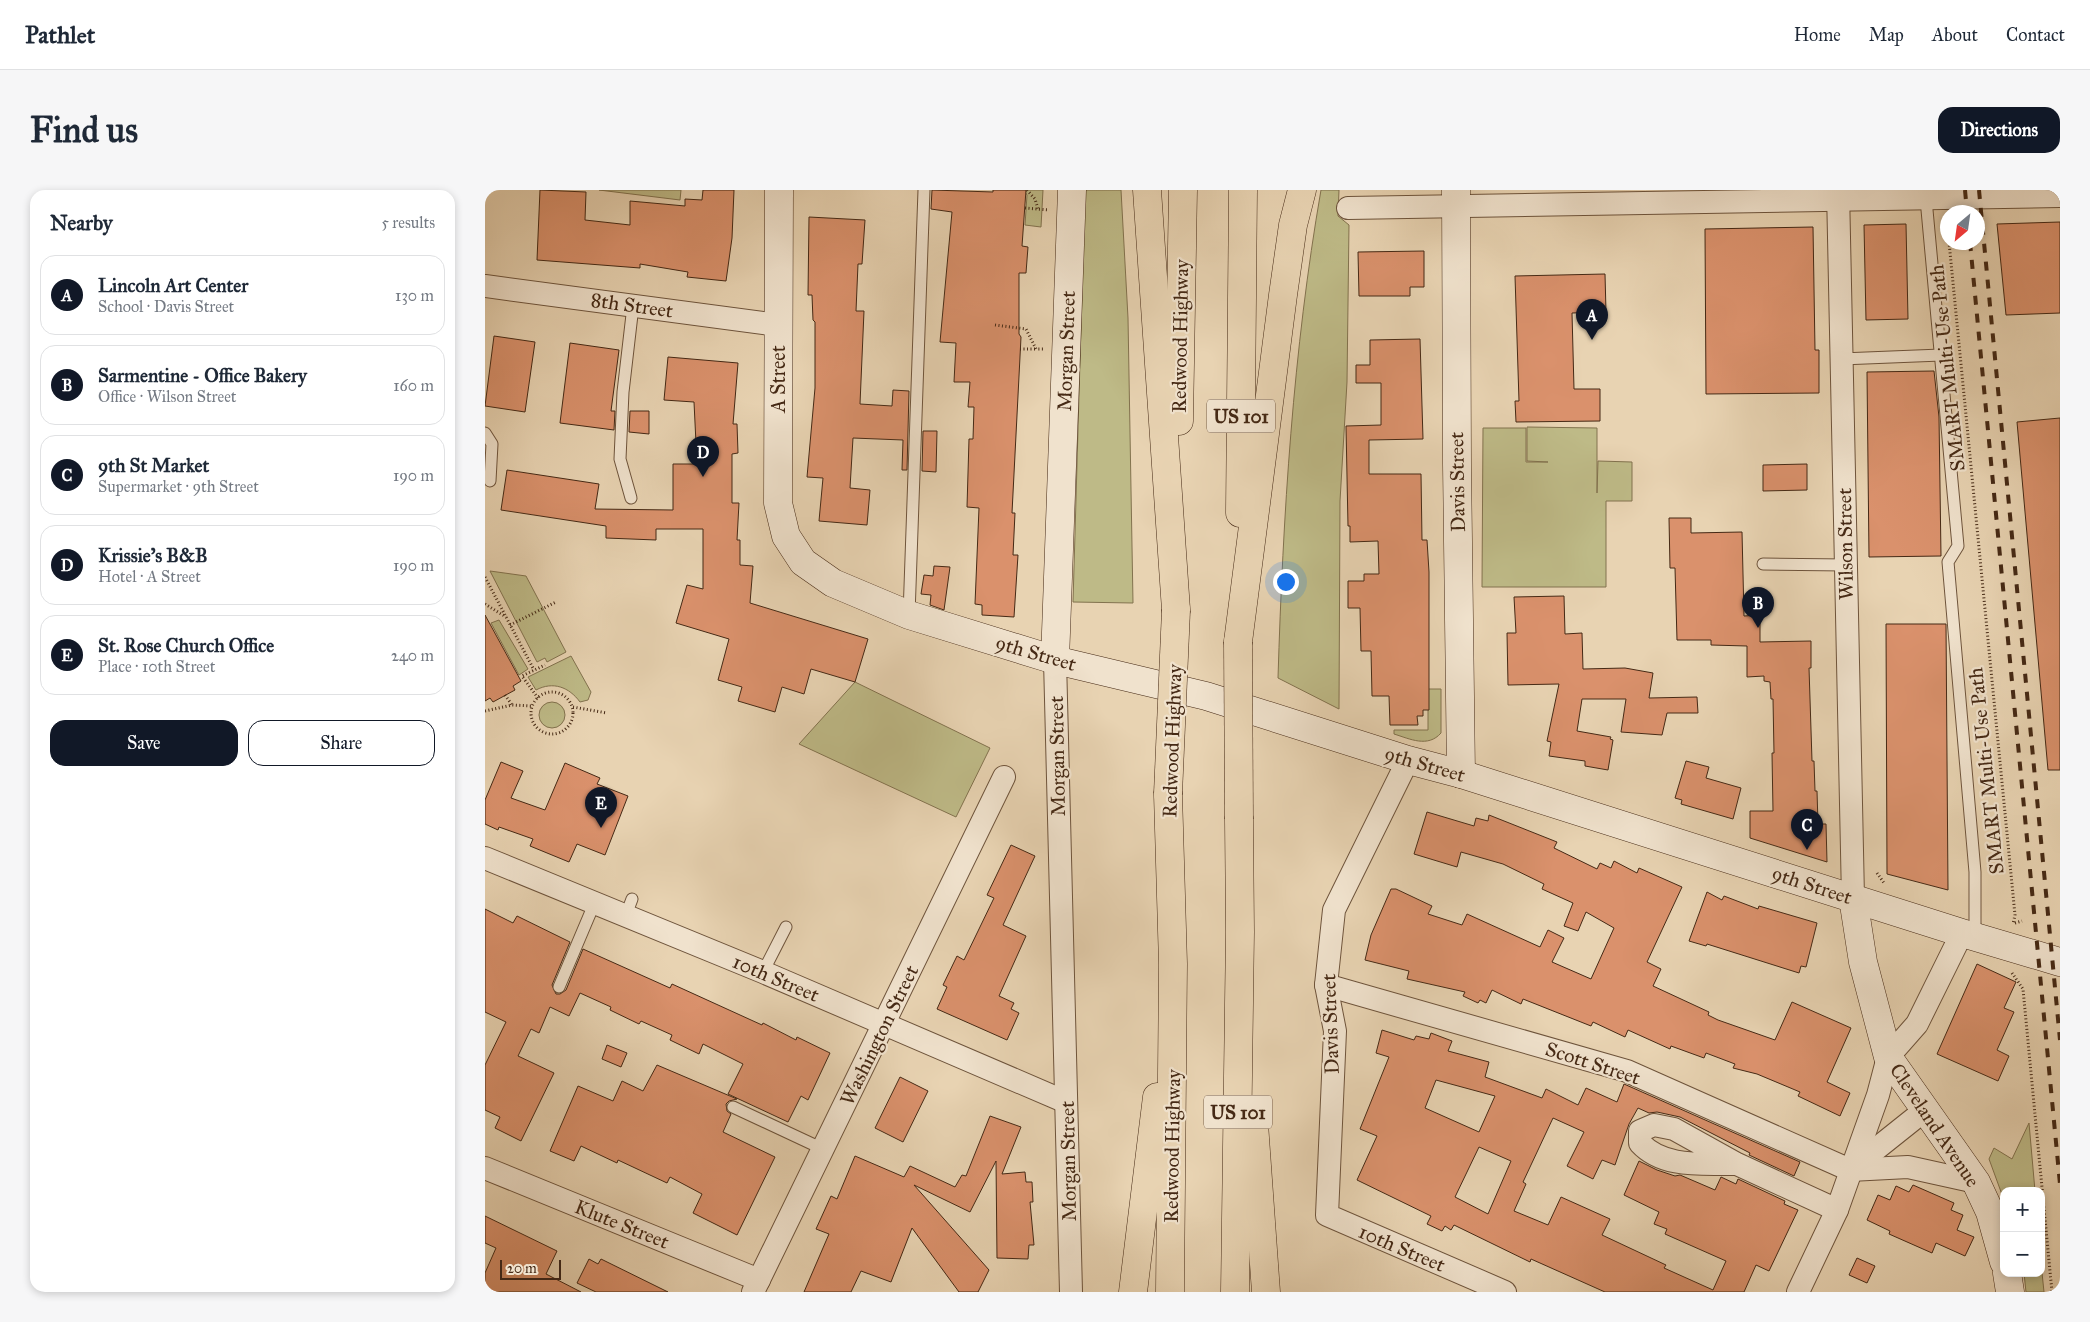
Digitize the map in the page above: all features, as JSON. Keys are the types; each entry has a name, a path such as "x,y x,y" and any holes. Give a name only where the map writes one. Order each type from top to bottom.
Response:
{"highway":[{"path":"1147,190 1176,610"},
{"name":"Redwood Highway","path":"1170,1292 1173,964 1168,794 1176,610 1183,190"},
{"name":"US 101","path":"1235,1292 1240,932 1239,642 1243,190"},
{"path":"1239,642 1283,295 1293,225 1302,190"},
{"path":"1240,932 1266,1292"},
{"path":"1133,1292 1173,964"}],"street":[{"name":"A Street","path":"779,190 778,503 786,536 803,562"},
{"name":"Morgan Street","path":"1071,1292 1055,660 1072,190"},
{"path":"1348,208 1456,197 1838,195 1926,200 2060,196"},
{"name":"Wilson Street","path":"1838,195 1853,898"},
{"name":"Davis Street","path":"1456,197 1449,464 1461,774"},
{"name":"8th Street","path":"485,286 778,325"},
{"name":"9th Street","path":"803,562 833,583 909,615 1055,660 1206,696 1408,760 1461,774 1968,935 2056,960"},
{"name":"Davis Street","path":"1327,1215 1335,1031 1326,984 1334,910 1408,760"},
{"name":"Washington Street","path":"757,1286 1004,778"},
{"name":"10th Street","path":"485,858 595,902 629,907 763,972 1066,1102"},
{"name":"Cleveland Avenue","path":"1853,898 1863,962 1889,1056 1976,1182 1990,1212 2000,1248"},
{"path":"1798,1292 1837,1210 1878,1095 1889,1056 1917,1024 1968,935"},
{"name":"Scott Street","path":"1326,984 1627,1071 1850,1170"},
{"path":"1850,1170 1925,1110"},
{"path":"1737,1164 1837,1210"},
{"path":"1850,1170 1908,1167 1976,1182"},
{"name":"Klute Street","path":"485,1168 757,1286"},
{"name":"10th Street","path":"1327,1215 1505,1292"},
{"path":"2008,1277 2010,1292"}],"lane":[{"path":"909,615 924,190"},
{"path":"1926,200 1958,546 1948,562 1975,872 1968,935"},
{"path":"631,498 619,459 623,392 633,306"},
{"path":"1841,359 1941,355"},
{"path":"485,433 492,444 490,481"},
{"path":"1763,564 1846,565"},
{"path":"559,987 595,902"},
{"path":"763,972 786,927"},
{"path":"733,1107 823,1149"}],"path":[{"path":"1025,208 1038,209 1035,199 1027,190"},
{"name":"SMART Multi-Use Path","path":"1950,250 2015,915 2008,947 2008,968 2023,989 2052,1292"},
{"path":"995,325 1025,329 1036,349"},
{"path":"1020,349 1066,349"},
{"path":"485,578 534,670"},
{"path":"510,625 556,602"},
{"path":"485,604 506,617"},
{"path":"538,698 522,676 545,665"},
{"path":"549,692 555,692 566,697 573,707 573,714 569,726 564,731 551,734 539,730 535,725 532,719 532,706 538,698 549,692"},
{"path":"505,695 512,705"},
{"path":"485,711 512,705 532,706"},
{"path":"573,707 607,713"}],"shaded area":[{"path":"599,190 681,190 680,200"},
{"path":"1024,190 1043,190 1041,227 1025,225 1027,195"},
{"path":"1085,190 1121,190 1128,318 1133,603 1073,602"},
{"path":"1321,190 1339,190 1338,216 1349,225 1347,382 1340,501 1339,709 1278,678 1286,494 1296,372 1311,251"},
{"path":"1527,427 1597,428 1597,493 1598,461 1632,462 1632,501 1606,501 1606,587 1482,587 1483,428 1526,428 1526,462 1548,462 1527,461"},
{"path":"490,571 526,576 566,652 547,662 545,658 537,662"},
{"path":"499,620 528,669 519,675 491,623"},
{"path":"571,656 591,692 588,700 580,702 566,689 560,687 549,686 536,690 528,677"},
{"path":"855,682 990,748 956,817 799,744"},
{"path":"1428,689 1441,689 1441,733 1436,738 1425,741 1412,740 1394,734 1394,730 1428,730"},
{"path":"552,702 561,706 565,715 561,724 552,728 543,724 539,715 543,706"},
{"path":"2029,1123 2035,1187 2000,1187 2000,1189 1989,1159 1994,1148 2012,1159"},
{"path":"2024,1277 2042,1277 2044,1292 2026,1292"}],"building":[{"path":"540,190 586,192 585,220 630,225 630,201 685,206 685,199 702,200 703,190 734,190 732,238 726,281 687,277 688,272 640,264 640,268 537,260"},
{"path":"932,190 993,192 993,190 1026,190 1022,246 1028,247 1026,273 1019,273 1019,334 1021,337 1012,513 1015,513 1013,555 1018,555 1014,617 982,615 982,605 975,604 979,508 967,507 969,439 973,439 974,407 968,407 970,382 954,382 956,343 940,342 952,212 931,209"},
{"path":"809,217 865,220 862,264 858,264 856,311 864,311 860,404 892,406 893,390 909,391 907,470 902,470 903,440 853,438 850,488 870,490 867,525 819,521 823,478 807,477 815,388 815,322 813,320 812,295 808,295"},
{"path":"2060,222 2060,313 2006,315 1997,224"},
{"path":"1906,224 1908,319 1866,320 1864,225"},
{"path":"1813,227 1815,350 1819,350 1819,393 1706,394 1705,229"},
{"path":"1424,251 1424,287 1410,287 1410,296 1359,296 1358,252"},
{"path":"1605,274 1606,312 1572,313 1574,389 1600,389 1600,421 1516,422 1515,401 1519,401 1515,276"},
{"path":"494,336 535,342 525,412 485,406"},
{"path":"1420,339 1423,439 1369,440 1369,474 1421,474 1422,540 1427,540 1429,572 1429,710 1423,710 1423,716 1417,716 1418,725 1390,725 1389,696 1372,696 1371,651 1361,651 1360,608 1348,608 1348,581 1364,581 1364,574 1379,574 1378,541 1350,542 1346,426 1381,425 1381,383 1356,383 1356,365 1370,365 1370,340"},
{"path":"570,343 619,350 611,411 615,411 614,430 560,423"},
{"path":"668,357 738,363 733,424 737,424 738,453 732,454 732,503 739,503 737,540 740,540 740,565 753,566 750,603 868,639 855,682 811,669 804,694 782,687 775,712 738,701 742,687 718,680 729,639 676,623 687,585 703,589 703,529 656,529 656,540 606,538 606,526 501,510 507,470 599,484 595,509 673,510 673,464 697,464 694,402 664,400"},
{"path":"1934,371 1939,417 1941,556 1869,557 1867,372"},
{"path":"630,411 649,411 649,434 629,432"},
{"path":"2060,418 2060,770 2048,770 2017,422"},
{"path":"923,431 937,431 936,472 922,471"},
{"path":"1807,464 1807,490 1763,491 1763,465"},
{"path":"1669,518 1691,518 1691,533 1742,532 1744,616 1760,615 1760,642 1811,641 1811,668 1809,668 1812,761 1814,761 1815,791 1817,791 1818,824 1826,824 1827,862 1750,838 1750,811 1773,811 1773,699 1771,699 1770,682 1764,681 1764,676 1747,677 1747,646 1711,645 1711,640 1677,640 1675,568 1670,568"},
{"path":"934,566 950,567 944,610 930,605 931,595 921,594 924,575 933,576"},
{"path":"1564,596 1565,634 1582,633 1583,669 1625,668 1653,673 1649,698 1697,697 1698,713 1667,713 1662,735 1621,732 1626,699 1582,699 1577,731 1611,737 1610,739 1613,740 1608,770 1585,766 1585,761 1549,756 1551,742 1547,741 1559,684 1508,685 1507,633 1516,633 1514,597"},
{"path":"485,615 521,681 513,686 515,690 493,702 490,698 485,701"},
{"path":"1886,624 1946,624 1948,890 1887,874"},
{"path":"1686,761 1709,767 1706,778 1741,788 1733,819 1681,804 1682,800 1675,798"},
{"path":"501,762 523,771 511,798 545,810 565,763 600,778 597,784 628,796 605,855 577,844 569,862 530,846 533,839 499,827 498,830 485,824 485,800"},
{"path":"1427,812 1474,826 1476,818 1488,821 1489,815 1557,842 1554,848 1597,869 1600,863 1611,868 1614,861 1637,873 1639,868 1682,887 1647,962 1661,969 1653,986 1709,1012 1708,1015 1718,1020 1775,1040 1792,1002 1851,1028 1827,1082 1850,1093 1840,1116 1798,1096 1800,1092 1757,1074 1733,1068 1735,1064 1706,1053 1704,1058 1671,1046 1670,1049 1628,1030 1625,1037 1593,1022 1591,1026 1523,999 1521,1004 1492,990 1486,1003 1480,1000 1478,1003 1463,996 1465,992 1407,979 1409,971 1365,960 1371,935 1391,889 1396,889 1432,906 1428,914 1462,925 1467,914 1540,947 1548,930 1564,938 1552,962 1591,979 1614,928 1586,912 1578,931 1564,926 1573,903 1542,889 1544,884 1503,864 1461,852 1457,867 1414,854"},
{"path":"1011,845 1035,856 1003,925 1026,936 999,996 1014,1003 1011,1009 1019,1013 1007,1040 937,1009 947,987 943,985 957,956 964,960 994,898 987,895"},
{"path":"1707,892 1722,900 1724,896 1758,909 1759,906 1817,923 1806,967 1801,966 1799,973 1707,944 1706,946 1689,941"},
{"path":"485,909 513,923 517,916 570,942 552,985 556,994 566,990 583,949 670,988 672,984 762,1025 763,1023 796,1040 797,1037 830,1053 808,1100 801,1096 788,1122 728,1094 743,1064 703,1044 699,1054 670,1040 672,1035 641,1021 639,1024 610,1010 611,1007 580,993 569,1016 550,1007 539,1033 531,1029 518,1056 554,1073 521,1141 495,1128 500,1117 485,1110 485,1065 506,1022 485,1012"},
{"path":"1977,964 2016,982 2004,1008 2014,1012 1997,1050 2009,1056 1998,1081 1937,1054"},
{"path":"1382,1030 1414,1040 1416,1036 1429,1039 1431,1033 1452,1041 1448,1051 1489,1062 1485,1077 1542,1098 1546,1089 1578,1105 1586,1088 1617,1102 1624,1084 1800,1162 1794,1176 1749,1155 1750,1153 1680,1117 1657,1112 1649,1113 1638,1108 1629,1124 1615,1165 1602,1160 1593,1179 1567,1166 1584,1132 1553,1118 1523,1182 1526,1184 1514,1211 1548,1225 1561,1197 1610,1219 1602,1235 1666,1265 1664,1268 1713,1290 1726,1261 1665,1234 1667,1229 1654,1224 1659,1212 1624,1195 1639,1161 1657,1170 1675,1176 1680,1175 1715,1190 1721,1177 1736,1184 1738,1179 1785,1201 1784,1204 1798,1210 1769,1271 1756,1265 1744,1292 1605,1292 1531,1259 1530,1262 1454,1225 1451,1230 1445,1226 1442,1231 1427,1224 1431,1216 1357,1180 1377,1136 1360,1129 1389,1057 1376,1053","holes":["1436,1080 1495,1096 1479,1132 1425,1108","1479,1147 1511,1161 1488,1214 1455,1197"]},
{"path":"607,1045 627,1053 621,1067 602,1059"},
{"path":"657,1065 737,1099 726,1104 727,1111 731,1114 723,1132 775,1157 737,1235 693,1213 702,1194 670,1177 667,1183 618,1160 617,1163 581,1146 574,1161 550,1151 578,1086 613,1101 622,1081 643,1091"},
{"path":"900,1077 928,1091 903,1142 875,1128"},
{"path":"990,1116 1021,1127 1002,1174 1025,1172 1026,1182 1032,1182 1033,1202 1030,1202 1034,1245 1029,1245 1028,1259 997,1258 996,1161 970,1212 914,1185 989,1270 978,1292 959,1292 912,1228 891,1282 861,1271 851,1292 804,1292 829,1234 816,1229 831,1196 837,1199 855,1156 904,1177 910,1166 955,1187 962,1175 966,1176"},
{"path":"1913,1185 1954,1203 1951,1210 1963,1215 1957,1230 1974,1237 1965,1256 1936,1243 1932,1253 1889,1234 1890,1231 1867,1220 1878,1195 1890,1200 1896,1186 1909,1192"},
{"path":"485,1216 557,1251 546,1274 581,1292 485,1292 485,1273 496,1248 485,1243"},
{"path":"1857,1258 1875,1266 1867,1283 1849,1275"},
{"path":"589,1259 598,1264 601,1259 668,1292 596,1292 577,1283"}],"railway":[{"path":"1965,190 1966,205"},
{"path":"1979,190 2060,1040"},
{"path":"1971,250 2060,1184"}],"place":[{"name":"Lincoln Art Center","path":"1592,340"},
{"name":"Krissie's B&B","path":"703,477"},
{"name":"Sarmentine - Office Bakery","path":"1758,628"},
{"name":"St. Rose Church Office","path":"601,828"},
{"name":"9th St Market","path":"1807,850"}]}
